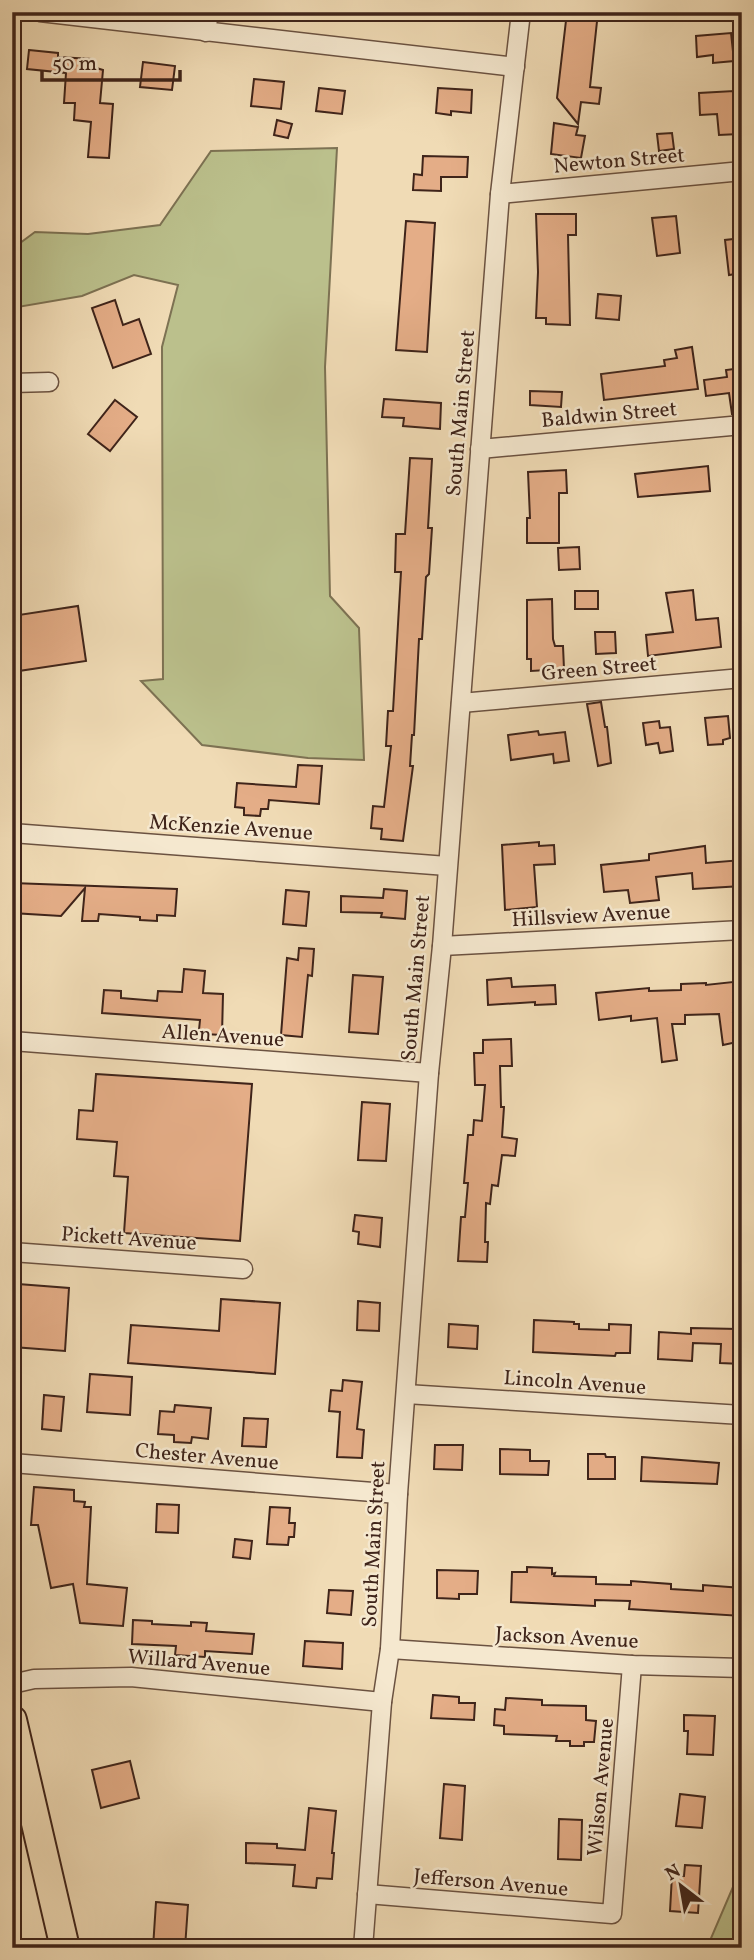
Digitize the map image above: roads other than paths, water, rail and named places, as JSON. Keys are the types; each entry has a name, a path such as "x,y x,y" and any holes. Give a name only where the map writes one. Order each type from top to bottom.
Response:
{"main road":[{"path":"12,1720 65,1948"}],"street":[{"path":"40,12 515,67"},
{"path":"206,32 209,12"},
{"name":"South Main Street","path":"363,1948 382,1702 390,1649 398,1494 429,1073 442,946 500,194 522,12"},
{"name":"Newton Street","path":"500,194 742,171"},
{"path":"12,383 49,383"},
{"name":"Baldwin Street","path":"480,449 742,425"},
{"name":"Green Street","path":"461,703 742,678"},
{"name":"McKenzie Avenue","path":"12,833 447,866"},
{"name":"Hillsview Avenue","path":"442,946 742,930"},
{"name":"Allen Avenue","path":"12,1041 429,1073"},
{"name":"Pickett Avenue","path":"12,1252 243,1269"},
{"name":"Lincoln Avenue","path":"406,1394 742,1415"},
{"name":"Chester Avenue","path":"12,1463 398,1494"},
{"name":"Jackson Avenue","path":"390,1649 632,1665 742,1668"},
{"name":"Wilson Avenue","path":"612,1914 632,1665"},
{"name":"Willard Avenue","path":"12,1684 33,1679 131,1677 382,1702"},
{"name":"Jefferson Avenue","path":"367,1895 612,1914"}]}
